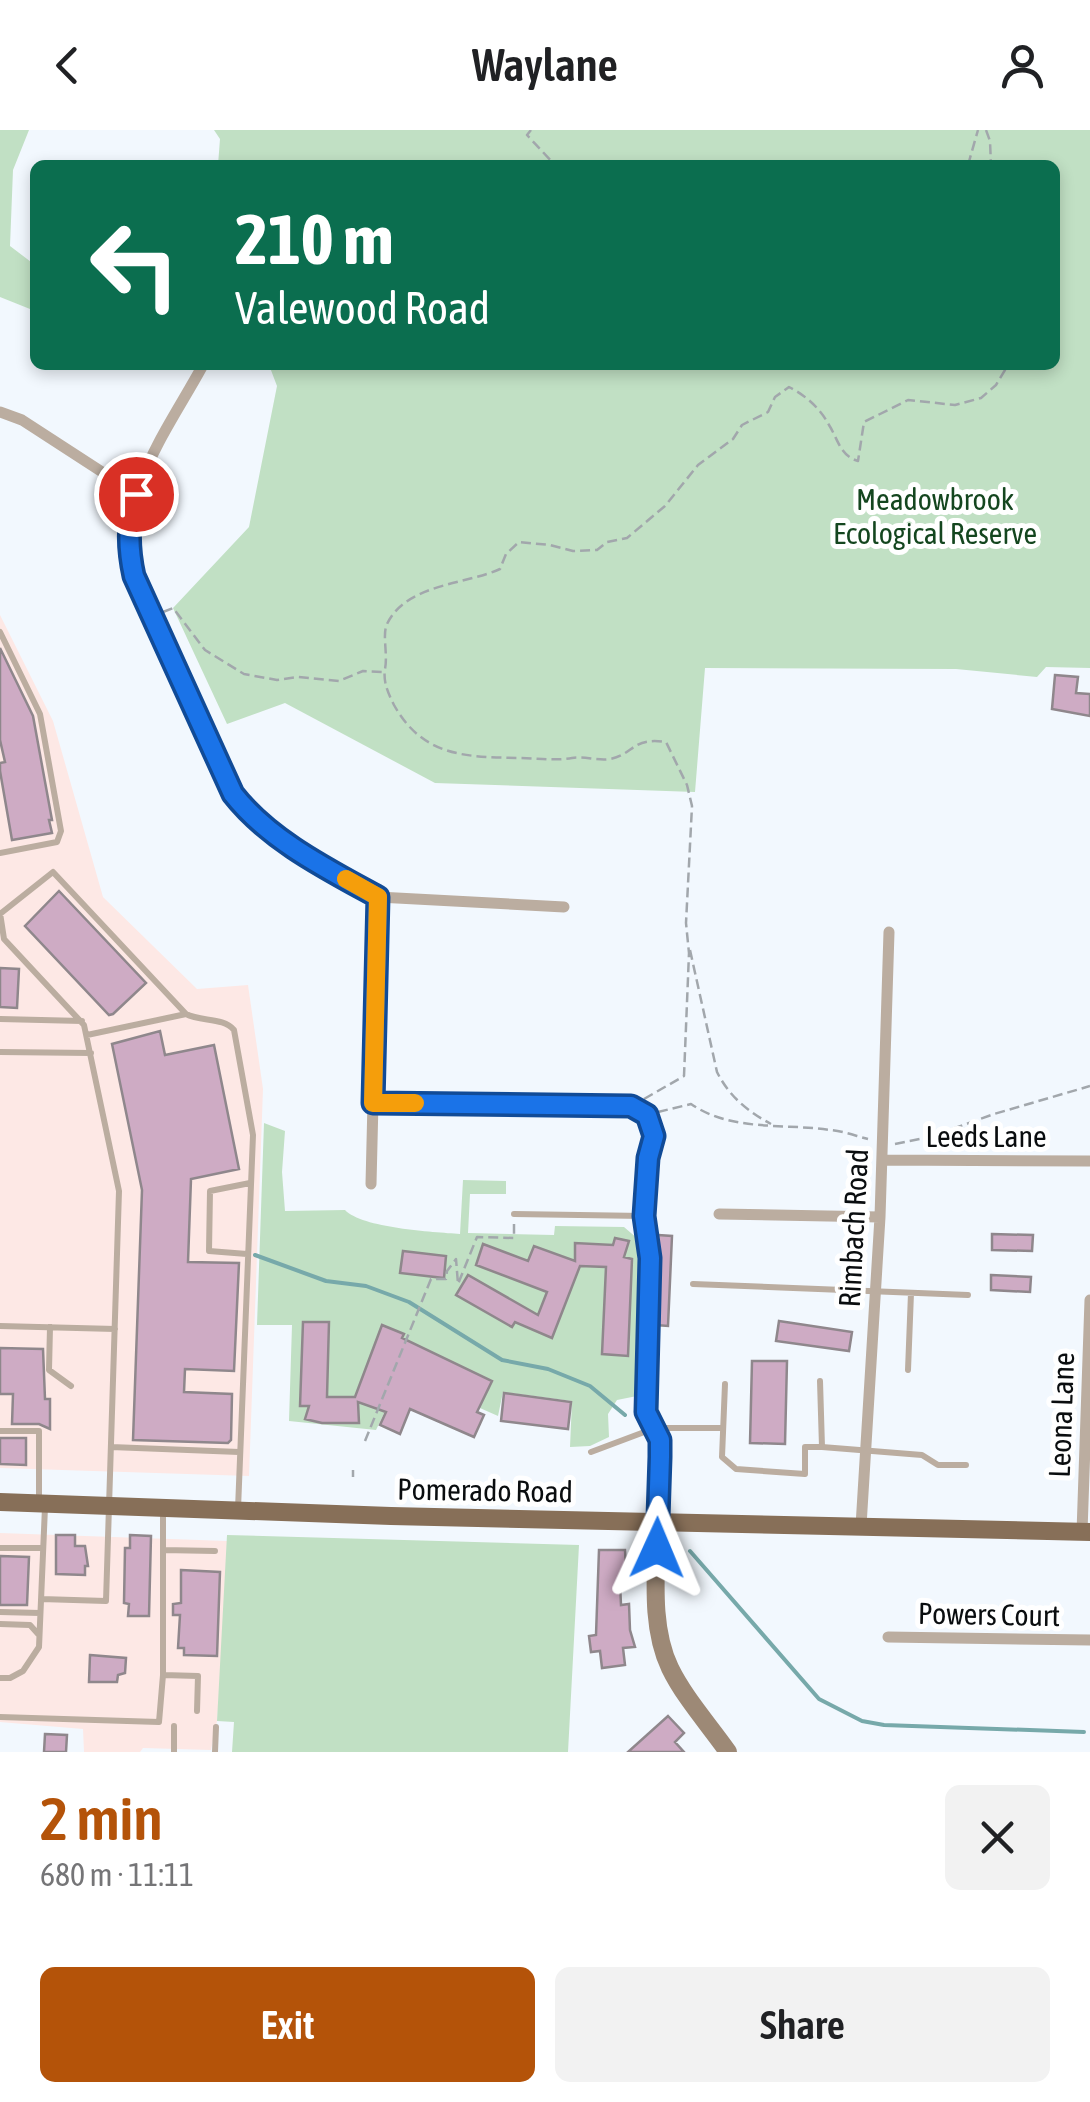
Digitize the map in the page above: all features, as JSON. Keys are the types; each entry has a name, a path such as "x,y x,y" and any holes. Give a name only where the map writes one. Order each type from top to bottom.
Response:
{"main road":[{"name":"Pomerado Road","path":"0,1502 1086,1532"}],"street":[{"path":"200,370 141,478 130,512 129,556 134,576 233,794 250,815 328,870 378,897 564,907"},
{"path":"0,412 22,420 136,494"},
{"path":"371,1184 378,897"},
{"name":"Rimbach Road","path":"861,1526 880,1217 889,932"},
{"path":"373,1103 631,1106 647,1115 654,1136"},
{"name":"Leeds Lane","path":"882,1160 1090,1161"},
{"path":"719,1214 880,1217"},
{"name":"Leona Lane","path":"1086,1532 1090,1300"},
{"path":"657,1521 662,1646 671,1670 727,1752"},
{"name":"Powers Court","path":"888,1637 1090,1640"}],"lane":[{"path":"0,632 40,714 60,831 57,842 0,853"},
{"path":"41,1599 106,1601 119,1191 82,1020 2,939 0,913 53,872 186,1014 204,1022 225,1022 234,1030 253,1135 238,1510"},
{"path":"87,1034 186,1014"},
{"path":"0,1019 82,1020"},
{"path":"0,1052 90,1053"},
{"path":"654,1136 648,1158 644,1216 650,1258 646,1412 655,1428 660,1457 657,1521"},
{"path":"247,1254 209,1251 210,1191 250,1183"},
{"path":"514,1214 644,1216"},
{"path":"693,1284 968,1295"},
{"path":"908,1370 912,1293"},
{"path":"0,1326 115,1329"},
{"path":"50,1328 49,1370 72,1386"},
{"path":"820,1381 822,1447"},
{"path":"725,1384 722,1457 736,1469 804,1474 806,1447 922,1456 938,1465 966,1466"},
{"path":"591,1452 655,1428 723,1428"},
{"path":"0,1431 39,1431 43,1548 39,1647 17,1676 0,1678"},
{"path":"111,1447 239,1452"},
{"path":"0,1717 159,1722 163,1508"},
{"path":"0,1548 43,1548"},
{"path":"163,1550 215,1552"},
{"path":"0,1612 40,1613"},
{"path":"0,1624 30,1624 39,1636"},
{"path":"162,1674 198,1676 197,1712"},
{"path":"174,1726 174,1752"},
{"path":"215,1752 216,1728"}],"path":[{"path":"530,130 527,135 547,160"},
{"path":"969,160 978,130"},
{"path":"986,130 991,160"},
{"path":"772,1125 748,1112 716,1072 686,942 692,806 687,785 666,742 650,740 635,744 611,759 558,761 462,756 441,749 417,736 394,704 384,673 388,654 384,645 385,626 412,596 500,569 506,554 519,542 572,552 597,550 607,542 628,538 665,506 698,465 733,439 742,425 768,412 775,396 788,386 810,401 830,426 838,446 858,462 864,422 908,400 955,405 981,398 1005,370"},
{"path":"152,617 173,608 206,650 244,674 276,680 298,677 340,681 364,671 384,673"},
{"path":"631,1106 684,1076 689,953 686,942"},
{"path":"647,1115 691,1104 704,1113 745,1125 832,1130 890,1144 930,1137 1090,1086"},
{"path":"365,1441 431,1279 446,1279 447,1270 456,1259 458,1284 477,1238 514,1238 514,1214"},
{"path":"353,1477 354,1470"}],"shaded area":[{"path":"0,615 53,721 103,897 197,989 248,985 263,1089 249,1476 0,1468"},
{"path":"0,1533 227,1541 224,1633 211,1750 143,1748 140,1752 84,1752 83,1729 0,1722"}],"green space":[{"path":"0,130 29,130 13,170 10,246 30,261 30,309 0,297"},
{"name":"Meadowbrook Ecological Reserve","path":"214,130 1090,130 1090,668 1046,667 1037,677 956,669 705,668 695,792 435,783 285,703 227,724 173,608 249,527 277,386 271,370 1060,370 1060,160 218,160 220,139"},
{"path":"264,1123 285,1131 285,1211 345,1210 382,1225 460,1234 463,1180 506,1181 506,1194 470,1194 468,1233 554,1235 555,1226 624,1227 638,1239 637,1396 617,1400 608,1414 609,1437 590,1446 570,1447 572,1401 503,1392 498,1416 403,1374 376,1430 289,1421 292,1325 257,1325"},
{"path":"227,1535 579,1545 568,1752 232,1752 234,1722 217,1721"}],"building":[{"path":"0,648 33,716 52,820 52,833 12,840 0,771 0,763 5,762 0,740"},
{"path":"1055,675 1078,677 1076,693 1090,694 1090,716 1052,709"},
{"path":"59,891 146,983 113,1014 109,1015 25,926"},
{"path":"0,968 19,969 17,1008 0,1007"},
{"path":"160,1031 165,1055 214,1045 239,1169 191,1179 188,1262 239,1263 234,1371 185,1369 184,1392 232,1394 228,1443 133,1440 142,1190 112,1044"},
{"path":"992,1234 1033,1235 1032,1251 992,1250"},
{"path":"658,1235 672,1236 668,1326 656,1325"},
{"path":"615,1238 629,1241 624,1257 632,1259 628,1356 602,1354 606,1267 580,1266 552,1338 515,1322 512,1327 456,1295 468,1275 538,1315 547,1292 476,1265 483,1244 528,1261 534,1246 575,1261 575,1243 613,1245"},
{"path":"403,1251 446,1256 444,1278 400,1273"},
{"path":"991,1275 1031,1277 1030,1292 991,1290"},
{"path":"779,1321 852,1332 849,1351 776,1341"},
{"path":"303,1322 329,1322 327,1397 355,1397 382,1325 492,1381 477,1412 484,1415 474,1437 410,1409 400,1434 380,1425 386,1412 358,1402 359,1423 305,1419 309,1406 300,1406"},
{"path":"0,1348 43,1349 50,1429 39,1424 12,1424 13,1394 0,1394"},
{"path":"752,1361 787,1361 785,1444 750,1443"},
{"path":"504,1393 571,1402 568,1429 501,1421"},
{"path":"0,1438 26,1438 26,1465 0,1464"},
{"path":"56,1535 75,1535 75,1546 85,1546 85,1575 56,1574"},
{"path":"130,1535 151,1536 149,1616 128,1616 129,1604 124,1603 125,1548 130,1548"},
{"path":"599,1550 625,1550 631,1583 620,1583 621,1605 629,1604 635,1647 623,1648 625,1665 602,1668 600,1651 591,1652 589,1636 596,1635"},
{"path":"0,1556 29,1557 27,1605 0,1605"},
{"path":"181,1570 220,1572 217,1656 184,1655 184,1648 178,1648 180,1615 173,1615 173,1604 181,1603"},
{"path":"90,1655 126,1658 125,1673 118,1675 117,1682 89,1682"},
{"path":"668,1716 684,1733 675,1742 684,1752 628,1752"},
{"path":"45,1734 67,1735 66,1752 44,1752"}],"waterway":[{"path":"255,1255 326,1281 366,1286 409,1302 502,1360 548,1369 590,1386 625,1415"},
{"path":"690,1551 819,1699 862,1721 1084,1732"}],"slow traffic":[{"path":"346,879 378,897 373,1103 415,1103"}],"route":[{"path":"136,494 130,512 129,556 134,576 233,794 250,815 328,870 378,897 373,1103 631,1106 647,1115 654,1136 648,1158 644,1216 650,1242 646,1412 660,1440 657,1548"}]}
